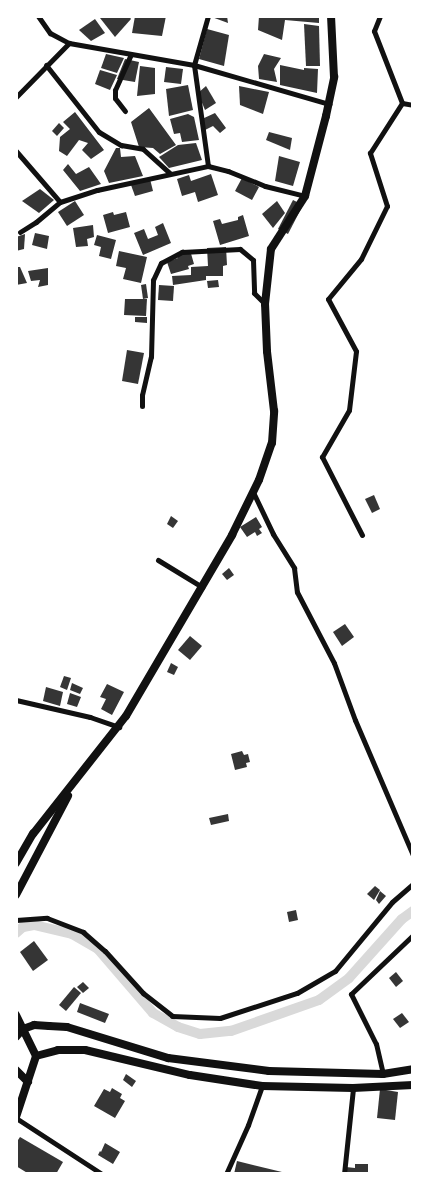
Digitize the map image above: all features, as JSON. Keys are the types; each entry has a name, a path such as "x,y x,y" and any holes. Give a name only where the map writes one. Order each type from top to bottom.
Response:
{"main road":[{"path":"16,863 33,834 119,727 232,535 253,492 272,443 274,411 265,304 271,249 305,196 334,78 331,16"},
{"path":"16,895 75,783"},
{"path":"16,1014 36,1056 16,1118"},
{"path":"16,1037 22,1029 34,1025 67,1027 168,1058 242,1067 269,1070 383,1074 413,1069"},
{"path":"36,1056 58,1050 85,1050 190,1075 262,1086 353,1088 413,1084"},
{"path":"16,1070 28,1082"}],"street":[{"path":"38,16 50,33 69,43 194,65 328,104"},
{"path":"208,16 194,65 208,166"},
{"path":"380,16 374,31 402,103"},
{"path":"16,97 69,43"},
{"path":"125,111 115,98 115,90 131,54"},
{"path":"46,65 99,132 121,145 143,149 170,173"},
{"path":"402,103 413,105"},
{"path":"362,535 322,458 349,410 356,351 328,299 361,259 387,206 370,154 402,103"},
{"path":"16,151 60,202"},
{"path":"20,232 36,222 60,202 97,190 208,166 228,171 265,186 305,196"},
{"path":"142,406 142,395 151,357 153,280 161,263 182,252 240,248 253,260 254,293 265,304"},
{"path":"253,492 273,534 294,568 297,592 334,663 355,720 413,855"},
{"path":"158,560 202,587"},
{"path":"16,700 90,717 119,727"},
{"path":"16,920 47,918 83,932 105,951 143,992 172,1016 220,1018 297,993 335,971 392,902 413,884"},
{"path":"383,1074 376,1044 351,994 413,935"},
{"path":"226,1174 248,1125 262,1086"},
{"path":"344,1174 353,1088"},
{"path":"16,1118 102,1174"}],"building":[{"path":"102,16 129,16 131,19 115,37 100,18"},
{"path":"135,16 166,16 162,36 132,33"},
{"path":"209,16 227,16 228,23"},
{"path":"259,16 319,16 319,23 285,20 282,40 258,30"},
{"path":"95,19 105,33 91,41 79,30"},
{"path":"304,24 319,26 320,66 306,66"},
{"path":"207,29 229,35 224,66 199,59"},
{"path":"106,54 124,58 117,73 101,68"},
{"path":"264,54 281,58 274,69 277,82 259,79 258,66"},
{"path":"125,59 139,62 135,82 117,79"},
{"path":"280,65 304,70 304,68 318,69 317,93 280,85"},
{"path":"140,66 155,68 155,94 137,96"},
{"path":"166,67 183,69 181,84 164,82"},
{"path":"100,70 117,75 110,90 95,84"},
{"path":"188,85 193,110 169,116 166,89"},
{"path":"206,86 216,103 205,110 198,93"},
{"path":"239,86 269,92 263,114 240,105"},
{"path":"149,108 176,145 160,154 153,148 139,147 131,122"},
{"path":"75,112 104,150 91,159 82,150 88,143 79,140 67,156 59,151 60,137 70,129 63,122"},
{"path":"215,113 226,128 220,133 213,126 205,130 202,119"},
{"path":"188,114 194,117 199,140 182,142 180,133 174,134 170,119"},
{"path":"59,123 64,128 57,136 52,131"},
{"path":"269,132 292,138 290,150 266,140"},
{"path":"196,143 202,160 169,168 159,157 178,145"},
{"path":"116,148 120,148 121,157 135,156 143,176 109,183 104,171"},
{"path":"279,156 300,162 293,186 275,181"},
{"path":"68,164 76,174 89,167 101,184 80,191 63,170"},
{"path":"211,174 218,195 198,202 195,192 182,196 177,179 189,175 191,181"},
{"path":"242,178 259,187 252,200 235,191"},
{"path":"150,179 153,191 135,196 131,185"},
{"path":"40,189 54,200 39,213 22,201"},
{"path":"293,200 303,205 288,234 278,229"},
{"path":"75,201 84,215 67,226 58,212"},
{"path":"277,201 285,213 273,228 262,214"},
{"path":"113,212 114,215 126,212 130,227 108,233 103,215"},
{"path":"243,215 249,236 220,245 213,221 220,219 222,224 238,220 238,217"},
{"path":"163,223 171,243 143,255 134,233 144,229 148,239 158,235 155,227"},
{"path":"93,225 94,237 87,239 88,246 76,247 73,228"},
{"path":"35,233 49,236 47,249 32,245"},
{"path":"25,234 24,249 16,251 16,237"},
{"path":"97,235 116,240 111,259 99,256 101,247 94,245"},
{"path":"226,247 227,265 223,266 223,276 206,276 206,280 173,285 172,276 191,275 191,267 208,266 207,248"},
{"path":"190,250 194,264 188,266 189,269 171,274 167,262 178,258 177,254"},
{"path":"119,251 147,257 141,283 123,279 126,268 116,266"},
{"path":"16,267 20,267 27,283 16,285"},
{"path":"48,268 48,285 38,287 40,280 31,281 28,271"},
{"path":"218,280 219,287 208,288 207,281"},
{"path":"146,284 148,298 143,299 141,285"},
{"path":"159,285 174,286 173,301 158,300"},
{"path":"125,299 147,299 146,316 124,315"},
{"path":"135,317 147,317 147,323 135,322"},
{"path":"127,350 144,353 138,384 122,381"},
{"path":"374,495 380,509 372,513 365,499"},
{"path":"171,516 178,521 173,528 167,524"},
{"path":"256,517 262,527 259,529 262,533 257,536 255,532 247,537 240,527"},
{"path":"229,568 234,575 227,580 222,574"},
{"path":"345,624 354,637 342,646 333,632"},
{"path":"190,636 202,646 190,660 178,650"},
{"path":"171,663 178,667 174,675 167,672"},
{"path":"64,676 71,678 67,690 60,687"},
{"path":"72,683 83,688 80,694 70,690"},
{"path":"107,684 124,692 112,715 101,709 106,699 100,697"},
{"path":"46,687 63,692 60,706 43,701"},
{"path":"70,693 81,697 77,707 67,704"},
{"path":"242,751 244,755 248,754 250,762 246,763 247,767 235,770 231,754"},
{"path":"228,814 229,821 211,825 209,818"},
{"path":"375,886 380,890 374,900 367,894"},
{"path":"380,891 386,896 379,904 376,900"},
{"path":"296,910 298,920 289,922 287,912"},
{"path":"34,941 48,960 33,971 20,952"},
{"path":"396,972 403,981 396,987 389,978"},
{"path":"83,982 89,988 83,993 77,987"},
{"path":"74,987 81,993 66,1011 59,1005"},
{"path":"80,1003 109,1014 105,1023 77,1012"},
{"path":"402,1013 409,1022 400,1028 393,1019"},
{"path":"126,1074 136,1081 132,1087 123,1080"},
{"path":"112,1088 122,1094 120,1098 125,1101 115,1118 94,1106 104,1089 110,1092"},
{"path":"380,1089 398,1092 395,1120 377,1118"},
{"path":"20,1137 63,1162 56,1174 29,1174 16,1166 16,1143"},
{"path":"105,1143 120,1152 113,1164 98,1155"},
{"path":"237,1161 282,1172 282,1174 234,1174"},
{"path":"355,1164 368,1164 368,1174 346,1174 346,1167 355,1168"}],"waterway":[{"path":"16,933 23,927 34,925 72,934 98,949 153,1013 178,1027 200,1034 231,1031 319,1000 349,978 402,919 413,911"}]}
